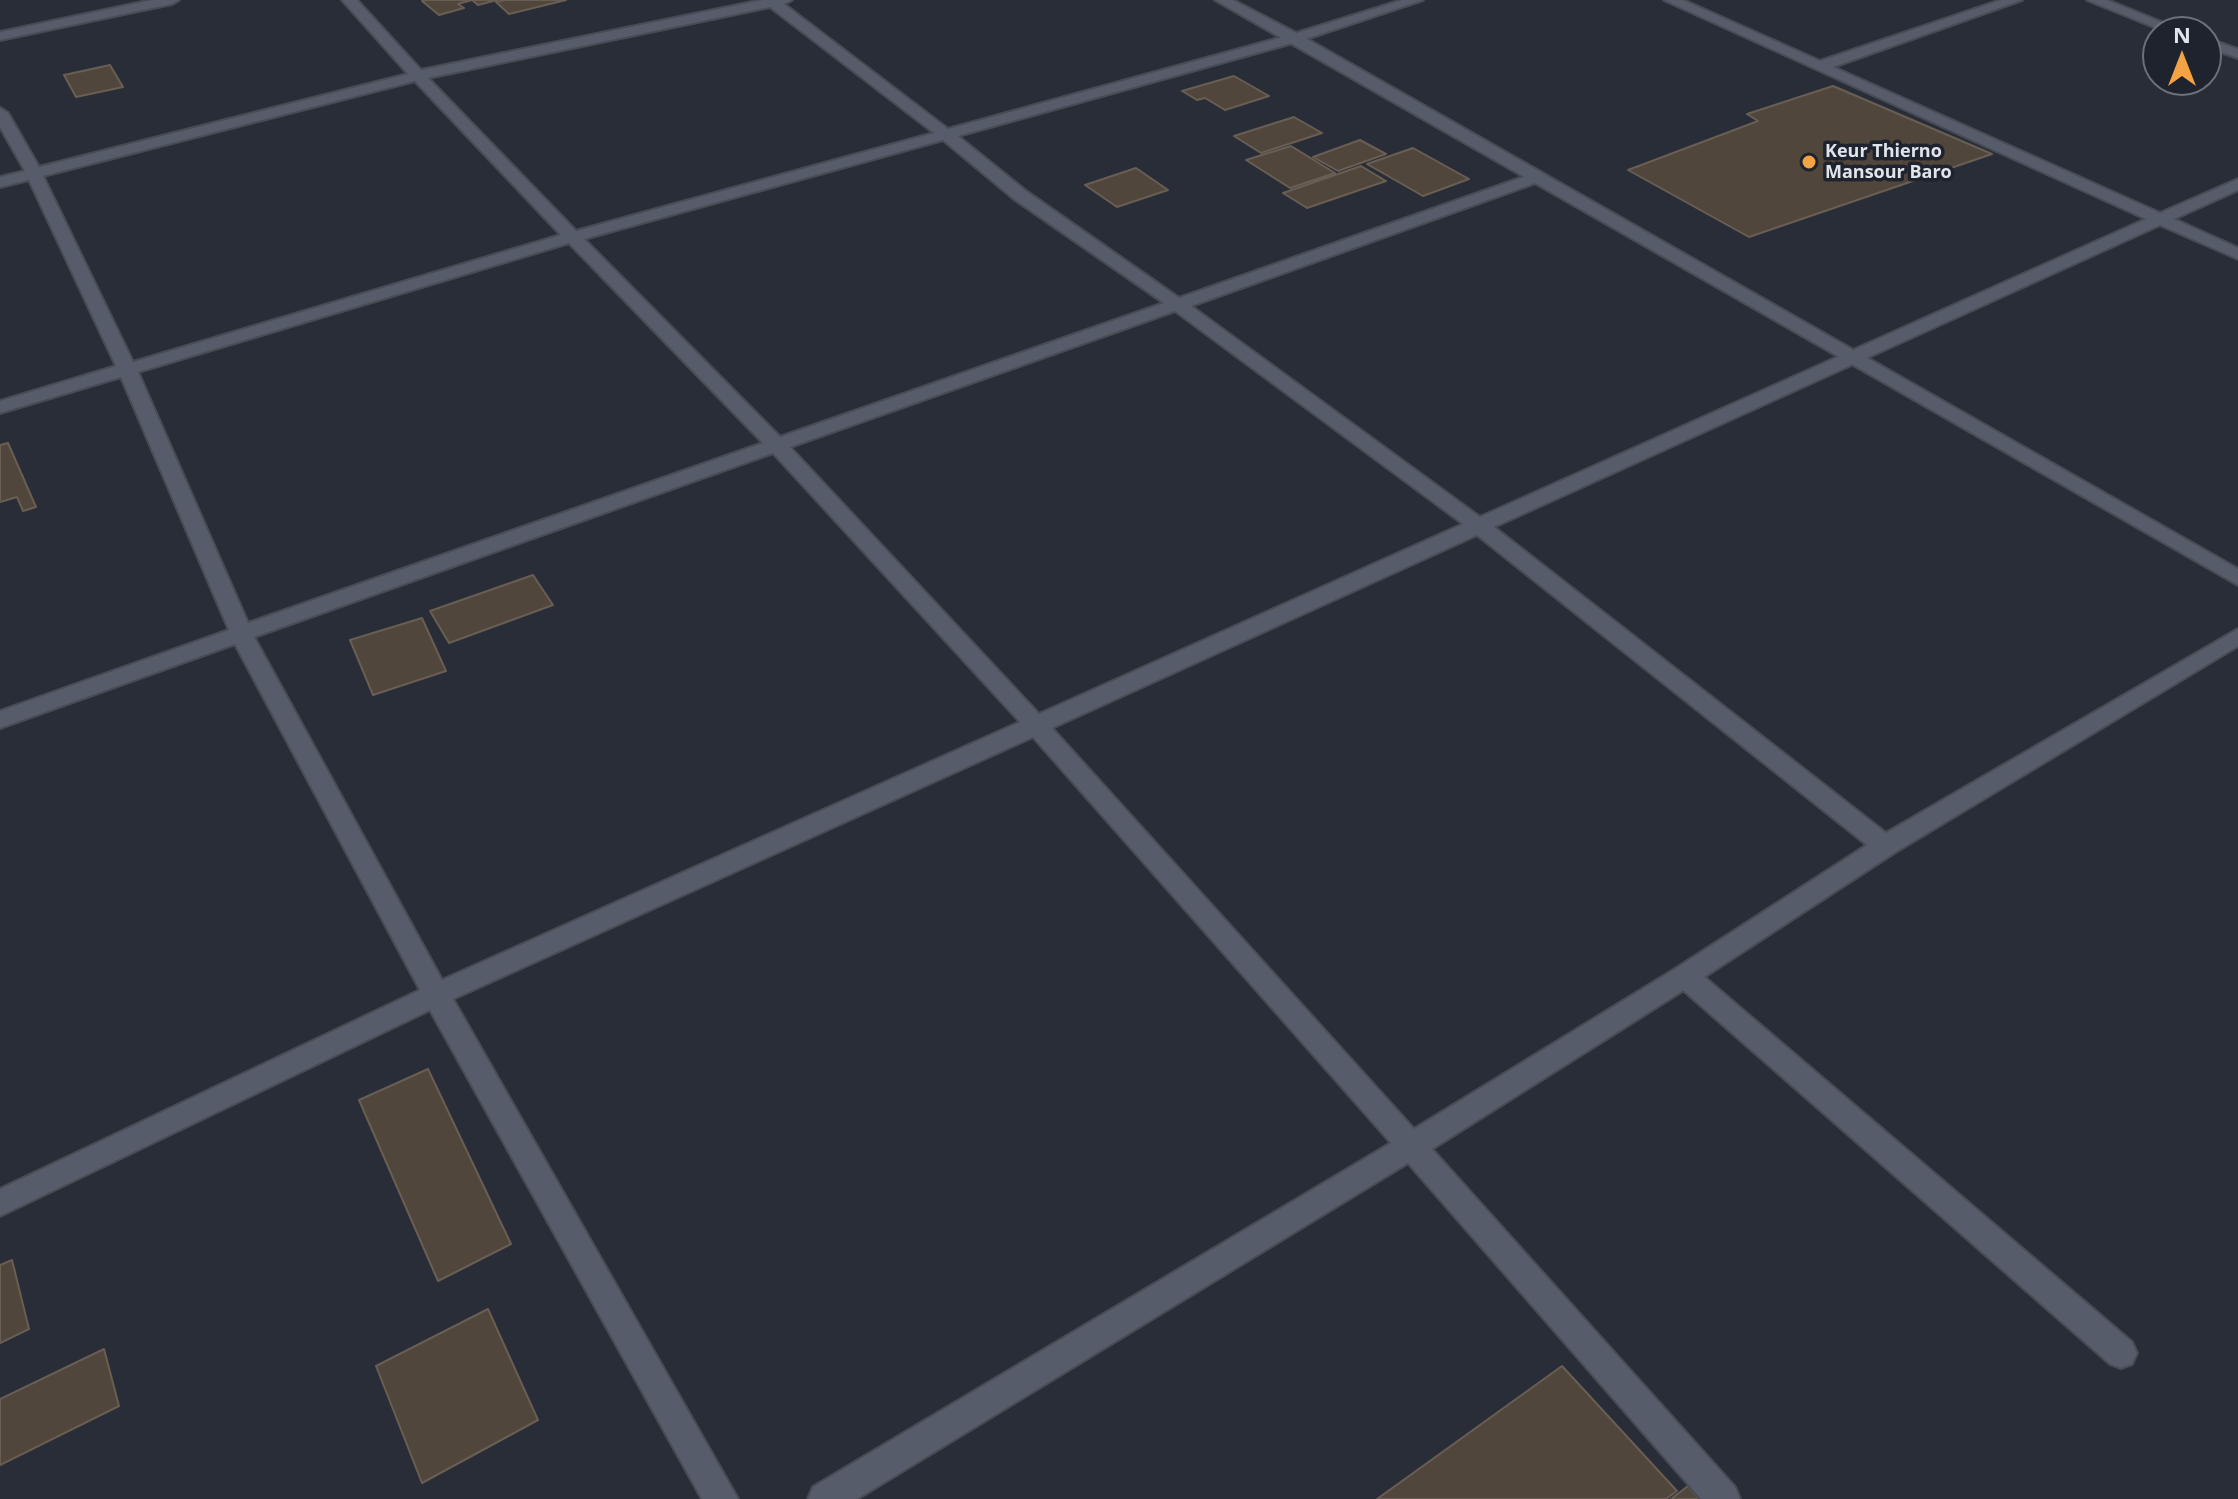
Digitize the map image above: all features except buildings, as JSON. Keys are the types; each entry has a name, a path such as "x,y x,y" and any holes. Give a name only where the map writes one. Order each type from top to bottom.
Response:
{"street":[{"path":"0,36 172,0"},
{"path":"349,0 416,76 776,443 1039,726 1723,1499"},
{"path":"1222,0 1295,38 2238,578"},
{"path":"0,407 572,237 1295,38 1416,0"},
{"path":"1671,0 2238,254"},
{"path":"1821,66 2015,0"},
{"path":"2094,0 2142,18"},
{"path":"0,182 416,76 776,1 1020,195 1178,305 1479,526 1885,846"},
{"path":"0,113 34,173 127,369 241,633 436,995 721,1499"},
{"path":"0,720 776,443 1535,178"},
{"path":"0,1203 436,995 2238,184"},
{"path":"825,1499 1410,1147 1685,976 1885,846 2238,636"},
{"path":"1685,976 2121,1353"}],"place":[{"name":"Keur Thierno Mansour Baro","path":"1809,162"}]}
